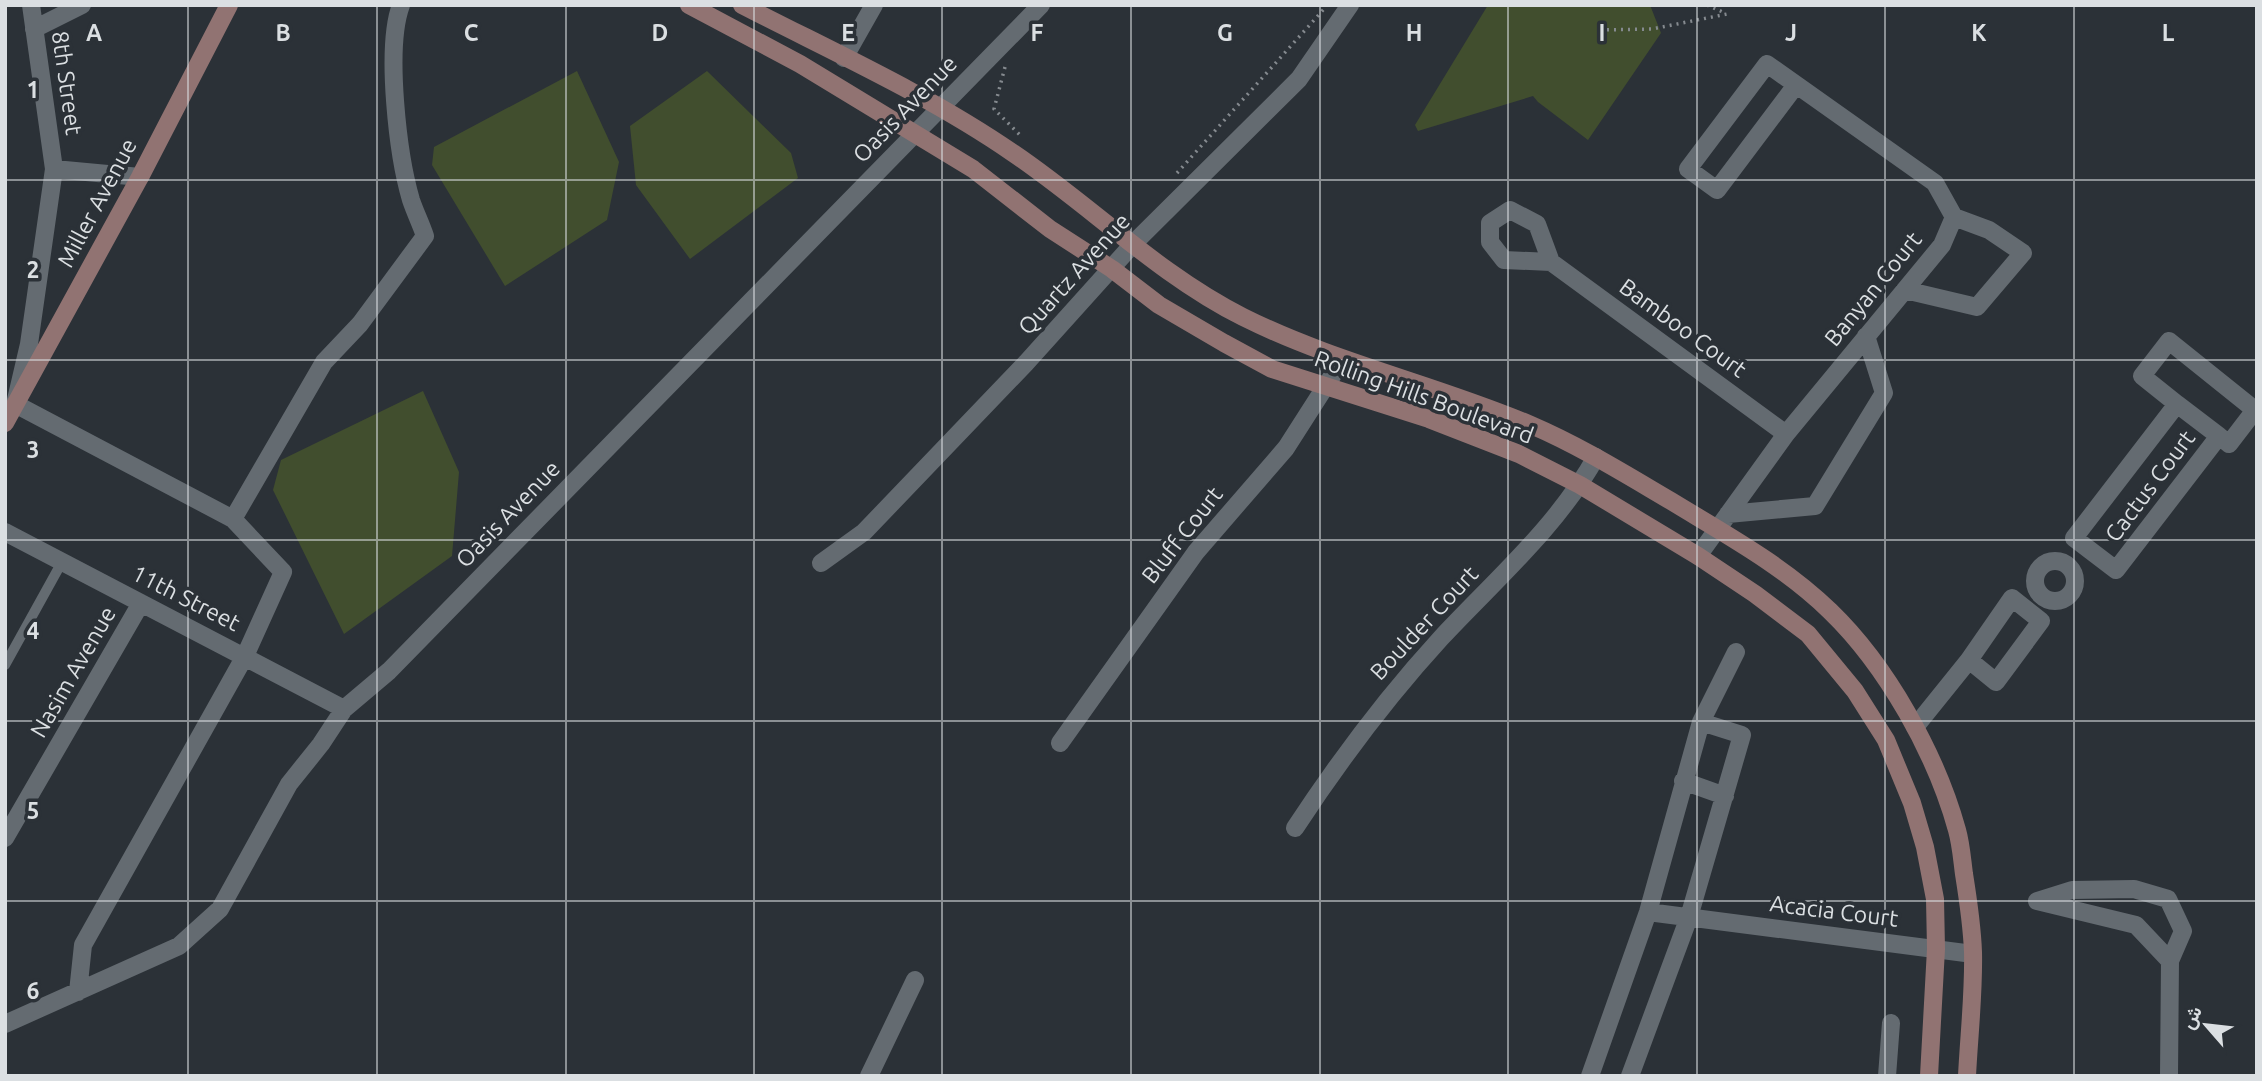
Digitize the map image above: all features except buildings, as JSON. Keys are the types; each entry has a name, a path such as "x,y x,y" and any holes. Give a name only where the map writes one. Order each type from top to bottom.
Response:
{"main road":[{"name":"Miller Avenue","path":"5,424 140,177 229,5"},
{"name":"Rolling Hills Boulevard","path":"689,5 800,64 972,169 1050,229 1112,269 1159,305 1224,344 1272,369 1429,419 1519,454 1580,485 1698,556 1808,634 1855,691 1886,740 1912,803 1925,846 1935,899 1936,949 1929,1076"},
{"name":"Rolling Hills Boulevard","path":"742,5 941,107 1013,152 1179,279 1241,316 1343,359 1534,426 1596,457 1716,528 1775,565 1831,611 1880,669 1915,727 1941,784 1958,833 1973,954 1967,1076"}],"street":[{"name":"8th Street","path":"15,404 29,344 54,169 31,5"},
{"path":"34,29 82,5"},
{"path":"233,519 324,362 360,324 425,236 411,200 401,153 394,74 396,20 401,5"},
{"path":"844,58 874,5"},
{"name":"Oasis Avenue","path":"5,1024 179,946 220,909 289,784 321,744 344,709 389,671 1041,5"},
{"name":"Quartz Avenue","path":"821,563 864,533 1026,363 1133,243 1299,79 1350,5"},
{"path":"1796,85 1717,190 1688,169 1768,64 1935,183 1954,217 1989,230 2023,253 1977,307 1905,290"},
{"name":"8th Street","path":"54,169 140,177"},
{"name":"Banyan Court","path":"1698,556 1786,434 1942,245 1954,217"},
{"name":"Bamboo Court","path":"1552,261 1786,434"},
{"path":"1728,514 1815,506 1884,393 1866,336"},
{"name":"Cactus Court","path":"2169,341 2255,410 2229,444 2177,404 2142,376 2169,341"},
{"name":"Bluff Court","path":"1060,743 1196,552 1286,447 1343,359"},
{"path":"15,404 233,519 283,572 245,656 83,945 78,992"},
{"name":"Cactus Court","path":"2177,404 2074,538 2116,570 2219,436"},
{"name":"Boulder Court","path":"1295,828 1382,704 1517,560 1580,485 1596,457"},
{"name":"11th Street","path":"5,532 344,709"},
{"name":"Cactus Court","path":"2070,567 2088,548"},
{"path":"2053,561 2070,567 2076,578 2068,597 2055,602 2042,597 2037,591 2035,578 2042,566 2053,561"},
{"path":"2026,609 2042,597"},
{"path":"1915,727 1969,660 2012,598 2041,621 1996,682 1969,660"},
{"name":"Nasim Avenue","path":"5,838 141,603"},
{"path":"1590,1076 1648,912 1701,722 1736,652"},
{"path":"1630,1076 1689,917 1742,735 1701,722"},
{"path":"1683,781 1726,796"},
{"path":"2169,1076 2170,961 2183,931 2168,899 2134,889 2072,890 2037,901 2136,925 2170,961"},
{"name":"Acacia Court","path":"1648,912 1973,954"},
{"path":"869,1076 915,980"},
{"path":"1887,1076 1891,1023"}],"lane":[{"path":"5,665 62,562"}],"path":[{"path":"1175,175 1327,5"},
{"path":"1600,30 1652,29 1727,14 1707,5"},
{"path":"1006,60 994,109 1021,136"}],"green space":[{"path":"1488,5 1650,5 1661,33 1588,140 1533,96 1418,131 1415,125"},
{"path":"577,71 619,162 607,220 505,286 432,165 434,147"},
{"path":"707,71 791,153 798,178 690,259 636,185 630,126"},
{"path":"423,391 459,472 452,556 344,634 273,490 281,460"}]}
